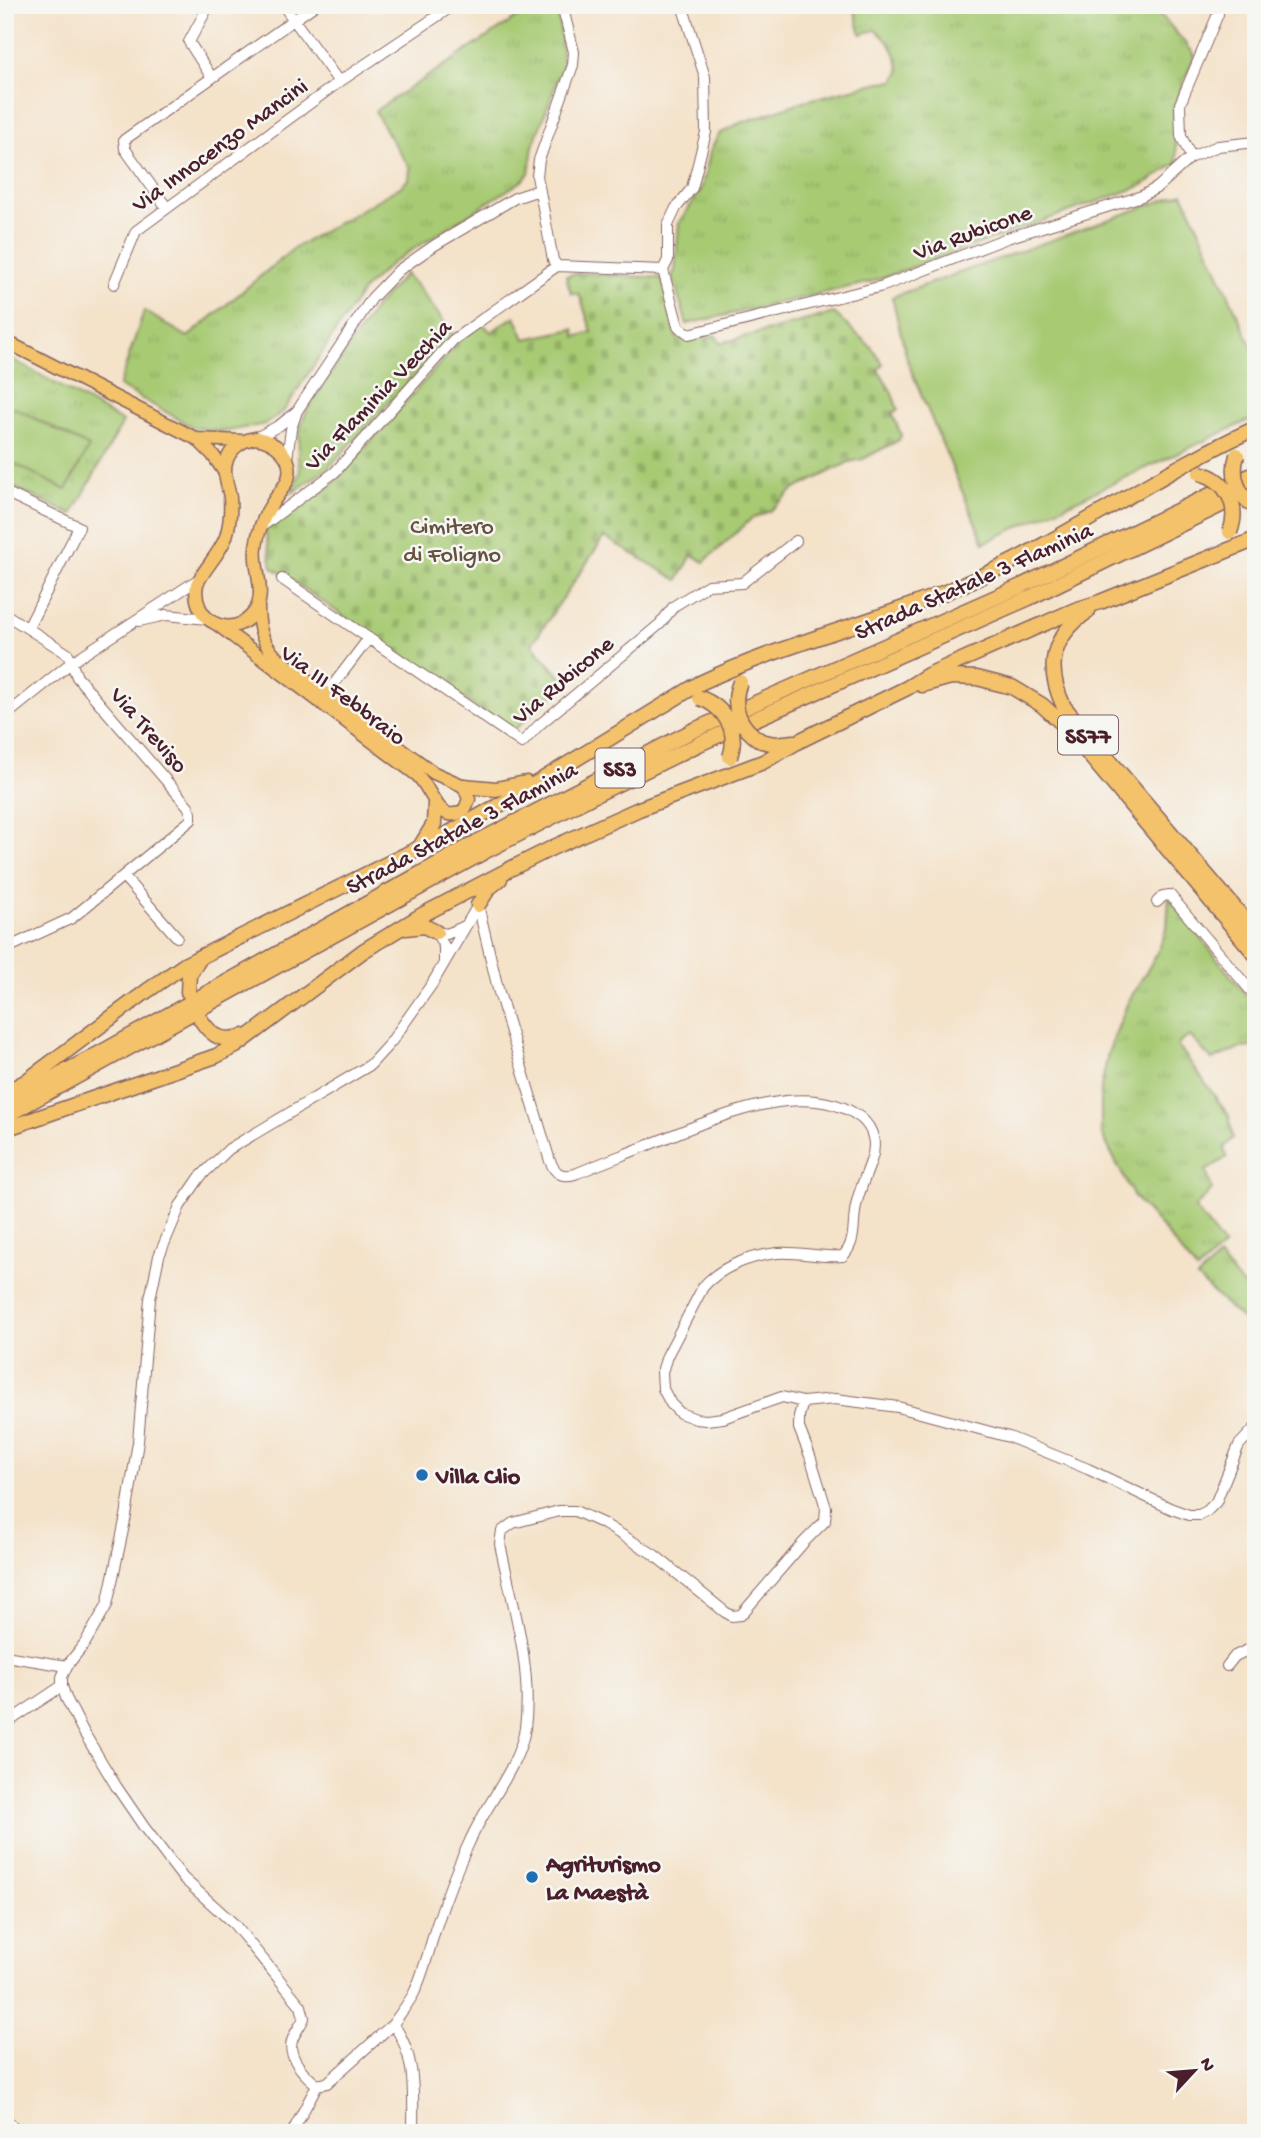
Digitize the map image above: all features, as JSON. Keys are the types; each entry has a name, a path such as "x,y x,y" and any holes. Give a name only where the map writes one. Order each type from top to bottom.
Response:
{"highway":[{"path":"1256,431 1237,455 1235,478 1244,497 1256,507"},
{"path":"5,1093 25,1082 178,969 483,814 680,694 755,660 922,602 970,582 1256,431"},
{"path":"1163,478 1200,473 1216,479 1229,495 1235,515 1230,532 1226,541 1208,557"},
{"name":"Strada Statale 3 Flaminia","path":"5,1104 477,842 692,731 1021,586 1256,473"},
{"name":"Strada Statale 3 Flaminia","path":"5,1116 484,852 591,797 699,744 1029,598 1256,488"},
{"path":"5,1129 226,1052 388,935 554,847 762,762 928,675 1013,636 1256,539"},
{"name":"SS77","path":"1100,601 1060,636 1053,662 1053,677 1064,708 1256,933"},
{"path":"755,660 740,682 735,701 739,719 749,732 761,741 785,744 801,740"},
{"name":"SS77","path":"907,688 951,677 977,678 1012,687 1042,705 1065,726 1256,955"},
{"path":"680,694 700,698 717,707 730,725 733,739 730,757 717,779"},
{"path":"464,786 508,788 548,775"},
{"path":"416,850 426,840 434,824 435,803"},
{"path":"478,905 489,888 512,868"},
{"path":"388,935 416,926 428,927 436,932"},
{"path":"188,992 189,975 201,957"},
{"path":"201,1020 212,1034 226,1040 256,1031"}],"main road":[{"path":"5,341 197,439 213,455 225,473 230,498 229,526 217,554 200,578 196,590 199,606 213,622 233,626 251,616 258,605"},
{"name":"Via Flaminia Vecchia","path":"197,439 242,442 264,439 277,446 287,459 288,479 261,527 255,557 260,594 259,628 271,652 434,773 464,786"},
{"path":"225,473 230,452 242,442"},
{"name":"Via III Febbraio","path":"213,622 421,778 435,803"},
{"path":"435,803 441,811 449,815 462,812 468,801 464,786"}],"street":[{"path":"209,5 189,42 212,78"},
{"name":"Via Innocenzo Mancini","path":"283,5 339,82"},
{"path":"167,208 125,149 124,139 315,5"},
{"name":"Via Innocenzo Mancini","path":"114,284 136,231 339,82 454,5"},
{"path":"562,5 574,52 573,65 539,160 537,176 552,260 557,266 663,270 668,260 668,225 676,208 692,188 706,132 705,77 682,5"},
{"path":"1191,157 1181,136 1180,104 1218,14 1219,5"},
{"name":"Via Rubicone","path":"663,270 678,326 689,334 883,285 1007,239 1142,196 1158,187 1191,157 1219,146 1256,142"},
{"name":"Via Flaminia Vecchia","path":"515,198 537,176"},
{"name":"Via Flaminia Vecchia","path":"287,459 291,429 297,411 372,298 399,270 435,245 515,198 539,190"},
{"name":"Via Flaminia Vecchia","path":"261,527 335,472 453,340 557,266"},
{"name":"Via Flaminia Vecchia","path":"256,438 280,425 297,411"},
{"path":"5,492 79,527 28,628"},
{"name":"Via Rubicone","path":"282,579 522,743 539,725 660,624 674,606 708,585 743,583 796,541"},
{"path":"5,716 72,662 200,578"},
{"name":"Via Treviso","path":"5,614 68,654 77,677 188,806 191,813 191,820 72,918 5,949"},
{"path":"132,623 166,615 213,622"},
{"path":"327,693 369,638"},
{"path":"123,876 177,937"},
{"path":"1157,902 1163,895 1170,895 1256,997"},
{"path":"317,2085 300,2068 291,2046 304,2018 301,2006 234,1924 179,1874 116,1787 79,1723 62,1686 62,1677 107,1605 138,1442 150,1299 159,1256 180,1206 200,1177 229,1149 370,1065 391,1042 444,965 478,905"},
{"path":"478,905 498,989 550,1161 557,1173 563,1176 575,1174 729,1112 806,1100 838,1106 858,1116 873,1133 874,1154 855,1208 849,1250 843,1256 834,1257 777,1253 725,1268 712,1276 703,1287 664,1364 662,1384 675,1409 692,1418 706,1420 723,1418 776,1398 786,1397 803,1402 835,1399 898,1407 1009,1437 1189,1515 1199,1515 1216,1502 1239,1445 1256,1427"},
{"path":"436,932 447,934 467,925"},
{"path":"436,932 445,950 444,965"},
{"path":"317,2085 327,2083 393,2024 413,1996 459,1865 512,1763 525,1730 524,1656 500,1544 501,1533 509,1525 523,1519 559,1511 575,1511 604,1524 653,1554 725,1612 732,1616 741,1615 825,1521 825,1508 799,1428 803,1402"},
{"path":"1227,1666 1236,1656 1256,1646"},
{"path":"5,1656 67,1666"},
{"path":"5,1724 62,1686"},
{"path":"393,2024 403,2039 410,2062 414,2133"},
{"path":"292,2133 317,2085"},
{"path":"5,2119 22,2133"}],"green space":[{"path":"536,5 555,5 560,25 563,65 533,146 529,173 522,181 393,262 363,290 283,412 265,424 222,432 193,427 119,386 144,311 188,337 293,249 400,187 409,179 410,168 375,111"},
{"path":"853,5 1153,5 1195,55 1173,108 1177,163 1141,186 871,282 687,324 672,276 675,271 679,223 701,190 711,149 719,134 738,124 804,101 894,81 900,72 895,53 876,30 861,34"},
{"path":"1183,193 1256,356 1256,417 984,543 908,363 892,297"},
{"name":"Cimitero di Foligno","path":"577,273 662,278 676,337 690,339 702,334 705,340 715,335 721,343 834,313 871,347 883,364 878,370 891,391 898,410 892,413 901,435 899,440 863,459 849,462 793,490 770,511 751,519 704,562 692,555 678,580 604,537 532,644 566,683 512,732 272,567 265,529 334,483 465,335 482,323 491,332 515,316 525,339 574,329 576,337 592,332 579,294 571,293 566,276"},
{"path":"405,274 453,334 329,467 292,493 300,472 300,427 308,408 376,306"},
{"path":"5,355 123,422 72,515 5,483"},
{"path":"13,407 89,447 66,490 5,459 5,422"},
{"path":"1169,897 1256,1008 1256,1051 1254,1047 1239,1048 1212,1060 1190,1036 1177,1044 1229,1116 1233,1138 1224,1148 1227,1157 1206,1171 1212,1189 1195,1208 1224,1246 1197,1271 1134,1197 1101,1133 1101,1088 1108,1053 1128,1002 1157,954 1167,928"},
{"path":"1219,1257 1242,1285 1246,1283 1256,1295 1256,1332 1197,1278"}],"place":[{"name":"Villa Clio","path":"422,1475"},
{"name":"Agriturismo La Maestà","path":"532,1877"}]}
